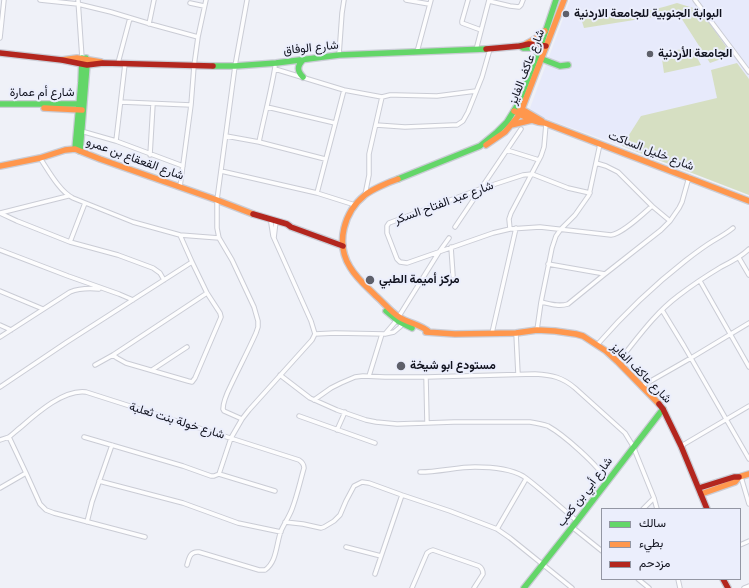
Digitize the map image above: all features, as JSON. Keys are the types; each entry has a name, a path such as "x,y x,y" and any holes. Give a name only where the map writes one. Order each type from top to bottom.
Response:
{"street":[{"path":"0,38 4,0"},
{"path":"40,0 78,2 149,24 198,37"},
{"path":"149,24 154,0"},
{"path":"180,187 198,37 206,0"},
{"path":"242,419 222,409 234,378 256,333 258,321 254,307 241,278 219,238 217,228 217,200 247,0"},
{"path":"338,55 344,0"},
{"path":"406,0 429,4"},
{"path":"417,52 431,0"},
{"path":"468,0 462,23 481,30"},
{"path":"476,50 489,1 519,7 523,0"},
{"name":"شارع عاكف الفايز","path":"556,0 546,31 542,59 511,125 496,139 485,145 392,181 365,195 355,205 344,225 342,239 345,257 349,266 370,294 397,319 425,332 455,334 516,333 537,330 555,330 583,336 606,351 663,409 681,446 707,508"},
{"name":"شارع عاكف الفايز","path":"480,146 499,131 518,110 534,62 543,47 564,0"},
{"path":"695,0 749,72"},
{"path":"78,2 81,50 84,58 78,150"},
{"path":"190,4 204,6"},
{"path":"118,64 130,18"},
{"path":"534,62 532,53 524,46 535,40 546,31"},
{"name":"شارع الوفاق","path":"0,53 62,60 84,65 104,63 194,66 275,66 338,55 476,50 524,46 543,47"},
{"path":"376,125 405,127 457,125 460,123 465,118 472,102 482,77 490,49"},
{"name":"شارع الوفاق","path":"62,60 69,58 84,58 104,63"},
{"path":"542,59 560,66 568,65"},
{"path":"303,60 299,64 298,70 300,75 303,77"},
{"path":"116,141 125,64"},
{"path":"259,142 275,66 344,90 382,98 390,95 437,96 476,91"},
{"path":"317,193 344,90"},
{"path":"365,195 369,175 369,154 382,98"},
{"path":"120,102 191,105"},
{"name":"شارع أم عمارة","path":"0,104 81,107"},
{"path":"150,155 153,104"},
{"name":"شارع أم عمارة","path":"0,107 36,106"},
{"path":"78,150 81,131 81,107"},
{"path":"267,107 335,123"},
{"name":"شارع خليل الساكت","path":"518,110 533,120 749,201"},
{"name":"شارع خليل الساكت","path":"518,110 546,124"},
{"path":"511,125 533,120"},
{"path":"510,229 511,213 539,160 544,147 546,124"},
{"path":"455,227 521,129"},
{"path":"81,131 116,141 150,155 183,166"},
{"path":"226,136 259,142 325,159"},
{"path":"537,330 548,264 554,242 560,229 575,215 590,193 600,144"},
{"name":"شارع القعقاع بن عمرو","path":"0,166 40,158 65,150 78,150 217,200 286,227 291,227 343,246"},
{"path":"507,150 539,160"},
{"path":"40,158 68,196 133,222 180,235 219,238"},
{"path":"596,163 618,172 652,206 670,221"},
{"path":"221,171 317,193 355,205"},
{"path":"532,174 568,188 590,193"},
{"name":"شارع عبد الفتاح السكر","path":"532,174 480,189 387,224 387,233 397,259 406,263 493,233 516,228 540,227 615,235 652,206"},
{"path":"541,302 564,306 568,304 661,230 680,208 689,178"},
{"path":"0,213 68,196"},
{"path":"70,242 85,203"},
{"path":"0,213 70,242 118,255 153,268 160,273 164,280"},
{"path":"219,474 232,438 248,410 312,340 315,334 311,321 273,236 274,222"},
{"path":"492,333 516,228"},
{"path":"597,345 616,323 650,290 690,257 733,228"},
{"path":"113,354 126,363 188,381 193,381 221,317 207,293 180,235"},
{"path":"369,376 383,334 397,319 449,238"},
{"path":"451,248 453,276"},
{"path":"618,362 662,310 700,280 739,258 749,249"},
{"path":"0,250 132,300"},
{"path":"739,258 749,275"},
{"path":"0,387 73,338 192,262"},
{"path":"548,264 605,274"},
{"path":"700,280 749,367"},
{"path":"0,337 70,292 85,288 104,290"},
{"path":"0,291 43,309"},
{"path":"95,365 207,293"},
{"path":"662,310 749,459"},
{"path":"315,334 383,334 394,332 403,322"},
{"path":"642,386 749,323"},
{"path":"0,325 11,330"},
{"path":"516,333 518,374"},
{"path":"152,370 187,347"},
{"path":"314,400 331,388 359,376 385,378 518,374 549,375 560,378 568,382 625,433 633,446 657,508"},
{"path":"280,375 314,400 366,420 382,423 540,423 554,430 587,458 607,481"},
{"path":"426,377 427,423"},
{"name":"شارع خولة بنت ثعلبة","path":"0,440 9,437 50,404 62,397 75,392 86,392 299,460 304,464 295,499 281,532 270,567 265,570 259,570 195,551 189,556 187,565"},
{"path":"681,446 749,406"},
{"name":"شارع أبي بن كعب","path":"524,588 663,409"},
{"path":"337,430 345,412"},
{"path":"299,416 375,443"},
{"path":"9,437 40,504 46,510 145,537"},
{"path":"84,437 183,466 211,476 219,474 275,491"},
{"path":"87,522 92,502 112,445"},
{"path":"420,472 464,468 495,468 510,471 522,476 577,521"},
{"path":"0,488 26,473"},
{"path":"699,488 734,476 740,477 749,474"},
{"path":"701,494 736,482 740,477"},
{"path":"740,477 749,504"},
{"path":"497,529 526,479"},
{"path":"100,481 183,503 238,523 281,532"},
{"path":"285,522 321,528 330,524 337,518 354,486 362,482 372,484 497,529 572,588"},
{"path":"375,574 402,495"},
{"path":"644,508 654,498"},
{"path":"572,527 601,550"},
{"path":"346,547 381,556"},
{"path":"412,588 427,553 430,550 434,550 481,567 483,574 474,588"},
{"path":"639,580 649,588"},
{"path":"744,588 749,586"}],"shaded area":[{"name":"الجامعة الأردنية","path":"570,0 749,0 749,195 622,146 544,118 531,111 530,108"}],"green space":[{"path":"677,3 700,10 732,55 710,63 678,13 584,28 581,18 630,14"},
{"path":"692,48 701,65 664,73 661,52"},
{"path":"737,63 749,79 749,195 622,146 641,116 717,98 711,70"}],"traffic: fast":[{"path":"398,179 480,146 507,122 519,102 541,45 556,0"},
{"path":"520,46 523,48 537,48"},
{"path":"213,66 276,63 339,55 486,49"},
{"path":"75,149 82,58"},
{"path":"80,151 87,65 86,58"},
{"path":"542,59 560,66 568,65"},
{"path":"303,60 298,68 303,77"},
{"path":"0,104 81,104"},
{"path":"386,311 398,321 412,328"},
{"path":"524,588 663,409"}],"traffic: slow":[{"path":"486,145 505,132 520,114 564,0"},
{"path":"526,44 545,31"},
{"path":"62,60 77,58 101,62"},
{"path":"44,108 82,110"},
{"path":"520,108 542,121"},
{"path":"514,111 533,121 545,123 749,201"},
{"path":"511,125 532,120"},
{"path":"0,166 40,158 65,150 75,149 253,214"},
{"path":"398,179 365,195 352,210 344,228 343,248 345,258 356,275 390,310 403,319 429,332"},
{"path":"426,332 455,334 516,333 537,330 555,331 583,336 606,351 659,404"},
{"path":"701,494 735,482 739,477 749,474"}],"traffic: jam":[{"path":"486,49 529,44 546,46"},
{"path":"0,53 62,60 87,65 103,63 213,66"},
{"path":"253,214 287,224 291,227 343,246"},
{"path":"659,404 663,409 681,446 707,508"},
{"path":"699,488 734,477 739,477"},
{"path":"724,580 728,588"}],"place":[{"name":"البوابة الجنوبية للجامعة الاردنية","path":"566,14"},
{"name":"الجامعة الأردنية","path":"650,54"},
{"name":"مركز أميمة الطبي","path":"370,280"},
{"name":"مستودع ابو شيخة","path":"401,366"}]}
